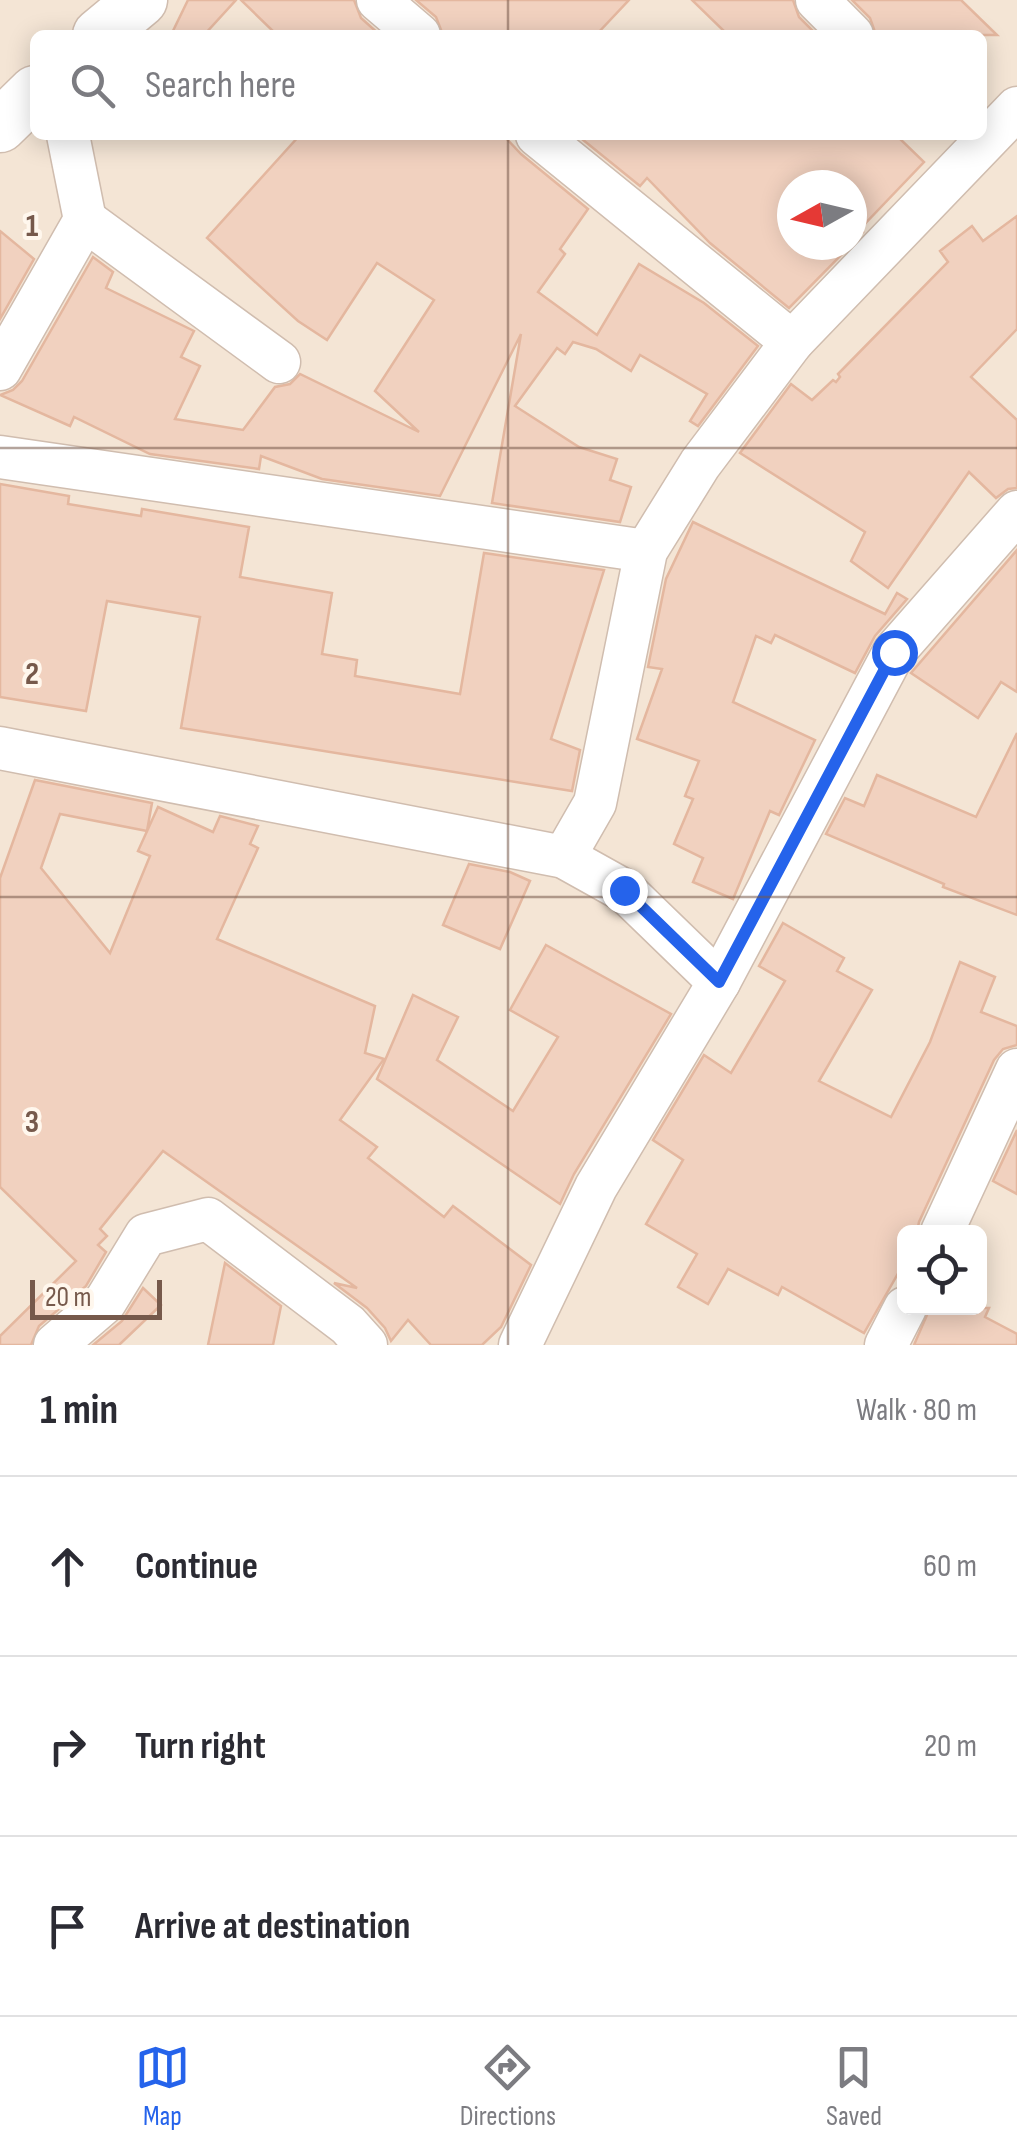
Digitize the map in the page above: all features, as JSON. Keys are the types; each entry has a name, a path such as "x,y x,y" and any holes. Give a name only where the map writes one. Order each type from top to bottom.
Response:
{"street":[{"path":"105,30 140,0"},
{"path":"378,0 413,30"},
{"path":"817,0 847,30"},
{"path":"0,126 30,97"},
{"path":"987,128 1017,108"},
{"path":"0,368 85,220 69,140"},
{"path":"544,140 792,342"},
{"path":"564,858 595,803 646,552 700,464 792,342 961,145"},
{"path":"85,220 279,362"},
{"path":"0,457 646,552"},
{"path":"520,1345 596,1187 719,982 894,652 1017,512"},
{"path":"0,748 564,858 624,890 719,982"},
{"path":"945,1225 1017,1070"},
{"path":"55,1345 105,1302 146,1234 208,1218 348,1326 366,1345"},
{"path":"886,1345 901,1315"}],"shaded area":[{"path":"0,0 1017,0 1017,1345 0,1345"}],"building":[{"path":"188,0 236,0 209,30 173,30"},
{"path":"241,0 354,0 361,18 374,30 272,30"},
{"path":"416,0 629,0 601,30 441,30 436,17"},
{"path":"692,0 793,0 799,17 812,30 723,30"},
{"path":"852,0 961,0 997,35 987,35 987,30 874,30 870,18"},
{"path":"295,140 508,140 588,209 560,249 565,254 538,292 597,335 639,264 704,303 758,346 698,426 690,421 707,394 640,355 631,371 596,349 573,342 565,354 557,348 515,406 579,447 617,459 610,480 631,487 620,522 492,503 521,334 440,496 322,479 261,456 259,469 150,454 74,417 70,426 0,395 22,381 93,257 113,272 106,288 194,331 181,357 200,366 175,419 243,430 275,387 290,384 300,374 419,432 375,391 434,300 377,263 327,340 298,321 207,238"},
{"path":"583,140 901,140 924,162 867,222 867,170 777,170 777,260 836,260 789,308 710,243 647,178 640,186"},
{"path":"1017,216 1017,329 971,377 1017,420 1017,488 996,498 969,472 888,588 851,561 865,532 740,453 791,384 812,400 833,380 836,382 838,374 948,262 940,251 972,226 983,241"},
{"path":"0,231 34,259 0,319"},
{"path":"0,484 69,496 68,504 141,516 142,509 249,527 240,577 332,593 322,654 357,660 355,676 460,694 484,553 604,570 551,739 580,750 572,791 181,728 200,617 107,601 86,711 0,697"},
{"path":"693,522 885,614 897,593 907,599 875,636 855,673 775,635 771,643 756,636 733,702 815,740 779,815 770,811 733,899 693,882 703,858 674,844 693,799 685,796 699,761 637,739 662,669 648,667 666,579"},
{"path":"1017,550 1017,692 1001,682 978,718 911,673"},
{"path":"1017,733 1017,915 943,887 944,884 826,834 845,798 864,806 877,775 976,817"},
{"path":"35,780 152,803 147,831 60,814 41,868 110,953 150,856 138,851 158,807 213,832 220,816 258,826 250,844 258,848 217,939 375,1006 365,1053 384,1059 340,1120 377,1147 368,1158 444,1217 453,1206 531,1265 501,1327 482,1345 431,1345 408,1320 391,1341 367,1308 334,1283 357,1288 163,1151 100,1229 107,1236 98,1245 106,1252 86,1286 39,1326 31,1345 0,1345 0,1336 76,1261 0,1187 0,878"},
{"path":"469,864 510,872 530,881 500,949 443,925"},
{"path":"783,923 844,958 837,971 872,990 819,1081 891,1117 930,1042 960,962 995,977 981,1012 1017,1026 1017,1045 1003,1049 994,1060 918,1225 897,1225 897,1275 864,1333 782,1287 778,1295 728,1269 708,1304 678,1287 697,1254 646,1224 683,1160 653,1140 704,1055 731,1073 785,981 759,966"},
{"path":"546,945 671,1014 574,1174 560,1204 377,1079 413,995 458,1017 437,1060 513,1111 558,1037 510,1010"},
{"path":"1017,1130 1017,1194 993,1181"},
{"path":"225,1263 281,1306 273,1345 208,1345"},
{"path":"143,1288 161,1305 119,1345 93,1345 122,1321"},
{"path":"927,1315 986,1315 1017,1334 1017,1345 914,1345"}],"route":[{"path":"624,890 719,982 894,652"}]}
